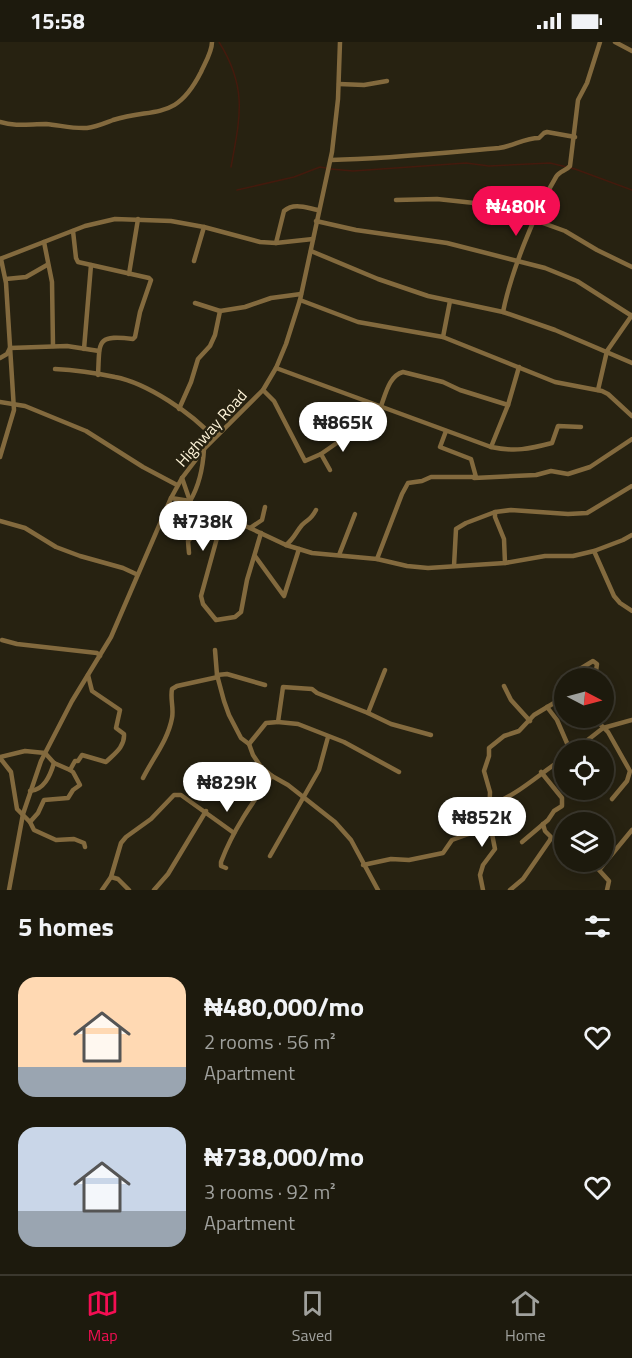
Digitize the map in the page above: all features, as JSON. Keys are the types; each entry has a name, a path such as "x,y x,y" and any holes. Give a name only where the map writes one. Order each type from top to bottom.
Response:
{"street":[{"path":"0,122 10,125 42,124 89,128 114,120 159,112 181,101 189,93 202,69 212,42"},
{"name":"Highway Road","path":"9,890 23,814 45,753 111,637 136,574 177,485 204,449 263,390 276,368 300,300 330,161 339,84 340,42"},
{"path":"503,312 506,296 534,220 558,174 569,167 575,137 578,100 600,42"},
{"path":"615,42 632,51"},
{"path":"339,84 364,85 387,81"},
{"path":"330,161 432,155 502,147 531,138 539,138 547,132 575,137"},
{"path":"396,200 437,200 493,205 565,231 632,267"},
{"path":"276,243 284,211 288,207 318,210"},
{"path":"0,457 10,429 14,404 6,279 0,259 104,221 138,219 171,221 260,242 276,243 313,239"},
{"path":"129,274 138,219"},
{"path":"316,221 356,230 447,243 545,268 577,281 632,316 607,351 598,390"},
{"path":"194,261 204,227"},
{"path":"73,231 76,261 151,280 140,312 135,337 133,339 107,337 99,351 98,375"},
{"path":"44,242 52,282 52,346"},
{"path":"311,251 378,279 450,302 503,312 607,351 632,363"},
{"path":"6,279 26,277 47,265"},
{"path":"84,349 90,265"},
{"path":"195,303 220,311 245,307 271,298 301,294"},
{"path":"300,300 358,322 443,337 555,382 598,390 608,394 632,416"},
{"path":"443,337 450,302"},
{"path":"179,409 198,359 210,346 215,335 220,311"},
{"path":"0,336 9,336"},
{"path":"10,348 52,346 99,351"},
{"path":"0,358 7,354 10,348"},
{"path":"491,447 508,405 519,367"},
{"path":"276,368 491,447 514,451 534,448 552,443 558,426 580,427"},
{"path":"55,369 117,377 141,387 190,416 214,438"},
{"path":"381,406 390,382 397,374 403,372 443,381 460,390 508,405"},
{"path":"263,390 274,401 305,461 321,454 351,433"},
{"path":"0,402 25,406 86,431 143,467 177,485"},
{"path":"377,559 408,483 422,482 429,478 476,477 471,459 440,447 446,431"},
{"path":"429,478 466,479 551,471 568,474 590,467 632,439"},
{"path":"190,501 195,492 204,460 204,449"},
{"path":"321,454 330,470"},
{"path":"182,478 190,501 190,510 201,522 198,531 188,541 189,553"},
{"path":"454,566 456,529 466,523 495,512 511,510 563,514 587,513 632,486"},
{"path":"171,498 190,501 195,506 225,519 286,545 312,553 377,559 428,568 505,564 545,556 573,556 594,551 632,535"},
{"path":"250,528 262,520 265,507"},
{"path":"286,545 295,537 303,524 310,521 316,510"},
{"path":"495,512 504,539 505,564"},
{"path":"339,555 355,514"},
{"path":"225,519 217,538 201,595 203,604 214,619 239,616 261,534"},
{"path":"0,521 25,528 56,547 136,574"},
{"path":"254,556 284,596 298,549"},
{"path":"594,551 614,596 632,611"},
{"path":"2,640 17,644 97,653 100,656"},
{"path":"215,650 218,676 228,715 241,738 249,744 261,767 335,822 351,840 378,890"},
{"path":"582,668 593,661 597,664 596,668"},
{"path":"368,713 385,670"},
{"path":"142,778 161,748 169,729 172,718 172,689 227,674 265,685"},
{"path":"70,770 82,754 106,762 125,739 116,728 120,710 92,691 88,675"},
{"path":"504,686 511,700 530,721"},
{"path":"278,722 283,687 312,689 391,724 431,735"},
{"path":"483,890 480,875 483,865 495,849 489,819 491,804 484,771 489,748 504,736 519,731 534,715 554,703"},
{"path":"547,707 557,720 566,740"},
{"path":"614,725 632,720"},
{"path":"249,744 266,723 298,724 344,742 399,772"},
{"path":"588,740 603,728 613,740"},
{"path":"270,856 319,770 328,737"},
{"path":"614,743 630,771 627,781 614,797"},
{"path":"54,763 48,780 32,791 44,800 68,798 80,785 73,771 54,763 45,753 25,751 0,757 11,772 17,809 30,822 34,830 56,840 81,841 85,847"},
{"path":"491,804 520,791 541,772 554,764"},
{"path":"209,770 215,771 256,798"},
{"path":"522,842 562,806 562,798 541,772"},
{"path":"226,868 221,866 221,862 234,833 272,776"},
{"path":"102,890 111,877 121,843 151,819 174,795 181,795 234,833"},
{"path":"30,822 38,813 44,800"},
{"path":"155,890 206,811"},
{"path":"363,865 391,859 410,860 442,853 452,840 477,831 489,819"},
{"path":"510,890 523,879 550,840 551,837 544,831 543,824"},
{"path":"607,890 609,881 599,870 631,835"},
{"path":"111,877 118,879 129,890"}],"waterway":[{"path":"219,42 228,59 238,89 239,118 231,167"},
{"path":"331,169 353,171 466,163 489,166 550,163 575,169 632,190"},
{"path":"237,190 294,177 320,167 326,168"}]}
